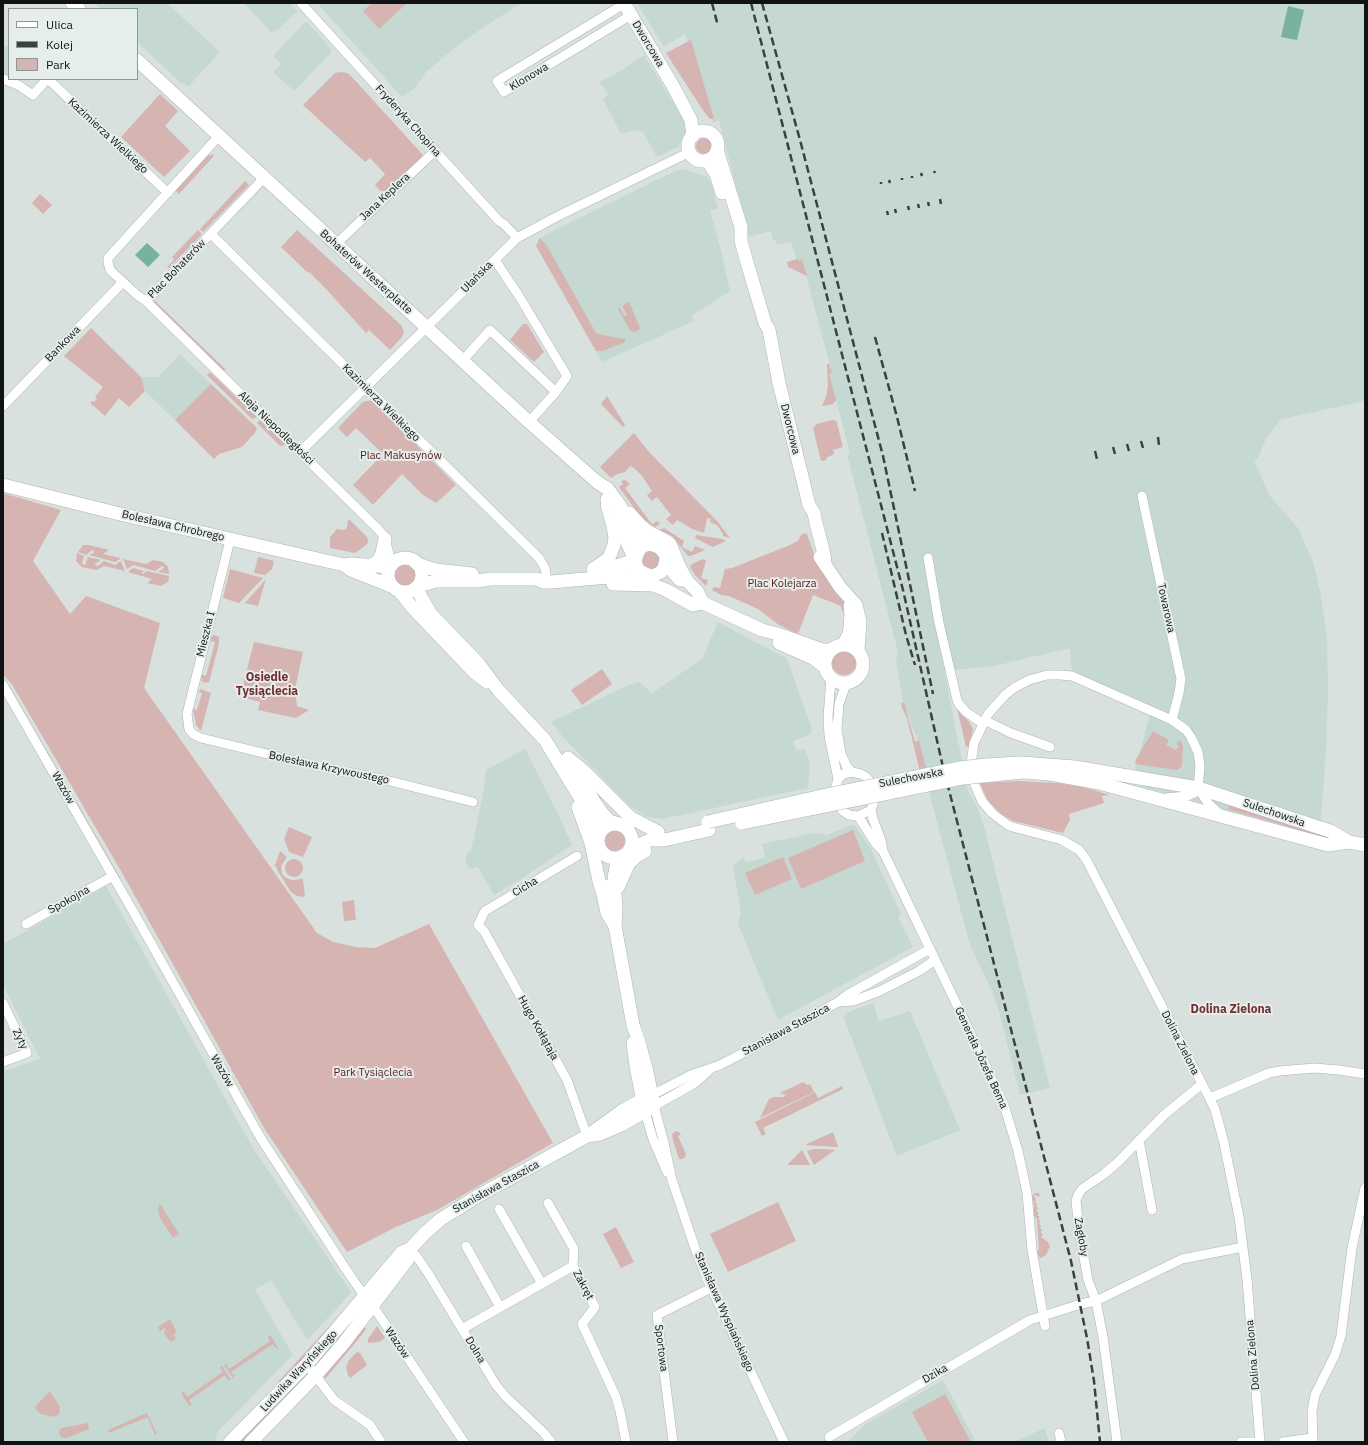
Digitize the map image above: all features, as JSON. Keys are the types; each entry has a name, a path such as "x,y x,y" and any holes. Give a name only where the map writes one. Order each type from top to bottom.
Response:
{"street":[{"name":"Fryderyka Chopina","path":"301,3 499,221 518,238"},
{"name":"Klonowa","path":"626,7 504,92 497,81 626,7"},
{"name":"Dworcowa","path":"626,7 674,86 691,120 692,136"},
{"name":"Bohaterów Westerplatte","path":"138,61 529,422 597,482 608,489 613,501 633,531 645,545"},
{"path":"3,79 18,85 33,94 46,80"},
{"name":"Kazimierza Wielkiego","path":"48,80 168,193"},
{"name":"Dworcowa","path":"674,86 708,132"},
{"path":"700,132 708,132 712,134 717,141 717,150 715,155 707,160 697,159 690,152 689,146 692,136 700,132"},
{"name":"Plac Bohaterów","path":"219,136 116,248 108,258 110,270 137,295 146,301 264,178"},
{"name":"Jana Keplera","path":"336,244 435,150"},
{"name":"Dworcowa","path":"717,150 741,226 741,240 773,346 772,353 809,505 807,515 817,553 825,562 830,573 856,605 860,615 858,650"},
{"name":"Ułańska","path":"300,452 518,238 558,216 690,152"},
{"name":"Dworcowa","path":"707,160 717,178 733,231 741,240"},
{"name":"Kazimierza Wielkiego","path":"211,234 539,558 543,563 541,577"},
{"path":"494,260 519,296 567,376 556,392 529,422"},
{"name":"Bankowa","path":"3,406 123,282"},
{"name":"Aleja Niepodległości","path":"146,301 378,529 385,539 391,566"},
{"path":"463,360 490,330 556,392"},
{"name":"Bolesława Chrobrego","path":"3,485 230,540 344,565 391,566"},
{"name":"Towarowa","path":"1142,496 1181,679 1179,694 1172,720"},
{"name":"Bohaterów Westerplatte","path":"613,501 612,507 635,560"},
{"path":"586,573 605,562 612,553 615,538 614,526 608,509 613,501 625,508 640,525 670,544 684,577 697,591 701,601"},
{"path":"370,566 377,562 380,558 385,539"},
{"name":"Mieszka I","path":"189,728 187,720 188,708 230,540"},
{"path":"701,601 685,586 669,567 663,550 650,544 645,545 639,550 635,560 637,568 648,575 671,583 701,601 762,630 778,634 822,650 837,647 853,647 858,650 863,658 863,671 856,680 846,684 836,682 828,676 825,667 826,658 837,647"},
{"path":"928,558 940,622 959,704 966,712 983,722 1050,747"},
{"path":"491,579 477,574 436,570 411,560 401,559 391,566 388,576 396,589 412,607 475,673 499,691"},
{"path":"541,577 543,582 575,581 657,574 664,568 666,559"},
{"path":"396,589 406,592 436,581 476,581 586,573 608,569 635,560"},
{"path":"416,563 421,571 420,581 417,587"},
{"name":"Bolesława Chrobrego","path":"344,565 351,570 396,589"},
{"path":"575,581 579,584 653,585 666,590 693,605 701,601"},
{"path":"417,587 432,614 479,664 499,691 545,740 598,828 599,847 603,852 612,857 625,854 632,841 630,834 623,827 609,821 578,777 568,758"},
{"name":"Dworcowa","path":"837,647 849,634 851,611 848,596"},
{"path":"762,630 776,642 813,658 825,667"},
{"path":"983,722 992,709 1005,695 1029,680 1047,675 1072,676 1172,720 1184,728 1195,745 1200,766 1198,788"},
{"path":"831,679 828,736 838,778 835,790 838,805 849,815 858,816 871,810 874,794 871,783 861,774 852,772 843,774 838,778"},
{"path":"846,684 839,704 837,729 841,754 847,767 852,772"},
{"name":"Wazów","path":"3,685 113,876 260,1137 464,1442"},
{"name":"Dolina Zielona","path":"983,722 974,743 971,763 973,781 982,801 1003,823 1015,828 1062,840 1079,850 1086,859 1215,1108 1224,1143 1239,1217 1252,1342 1260,1442"},
{"name":"Bolesława Krzywoustego","path":"189,728 193,734 201,738 335,770 382,779 472,802"},
{"path":"545,740 560,749 631,818 661,836 633,858 624,872 620,884 609,892 599,881 591,843 577,803 574,788"},
{"name":"Sulechowska","path":"625,854 636,846 661,836 708,826 826,795 958,768 986,765 1022,768 1076,778 1154,797 1328,845 1349,842 1365,844"},
{"name":"Sulechowska","path":"1022,768 1075,767 1198,788 1330,832 1349,842"},
{"name":"Sulechowska","path":"1154,797 1174,798 1187,796 1194,793 1198,788"},
{"name":"Sulechowska","path":"1198,788 1208,803 1223,817"},
{"name":"Generała Józefa Bema","path":"871,810 883,851 998,1090 1011,1128 1027,1193 1032,1250 1045,1326"},
{"name":"Generała Józefa Bema","path":"858,816 876,844 883,851"},
{"path":"599,836 602,830 612,824 623,827"},
{"name":"Sulechowska","path":"623,827 636,833 661,836"},
{"name":"Stanisława Wyspiańskiego","path":"603,852 609,892"},
{"name":"Stanisława Wyspiańskiego","path":"625,854 617,863 609,892 607,913 615,926 633,1025 636,1066 648,1103 653,1139 665,1168 672,1180 696,1251 784,1442"},
{"name":"Cicha","path":"478,925 485,912 577,856"},
{"name":"Spokojna","path":"26,924 113,876"},
{"name":"Hugo Kołłątaja","path":"478,925 484,931 567,1080 589,1136"},
{"name":"Stanisława Staszica","path":"369,1302 402,1252 410,1249 441,1219 459,1207 589,1136 600,1126 648,1103 691,1075 712,1068 776,1036 930,949"},
{"name":"Stanisława Staszica","path":"838,1002 853,1001 880,991 919,971 935,960"},
{"name":"Zyty","path":"3,1002 27,1053 3,1062"},
{"path":"1210,1098 1269,1073 1280,1070 1314,1068 1365,1074"},
{"name":"Zagłoby","path":"1117,1442 1103,1337 1096,1301 1088,1280 1079,1230 1076,1202 1082,1189 1104,1174 1164,1115 1202,1084"},
{"path":"1139,1140 1152,1210"},
{"path":"1283,1442 1312,1440 1312,1411 1315,1395 1334,1355 1341,1336 1352,1248 1365,1188"},
{"path":"548,1203 574,1249 573,1266"},
{"path":"499,1209 542,1284"},
{"path":"466,1246 500,1307"},
{"name":"Dzika","path":"829,1437 1030,1320 1043,1315 1096,1301 1182,1259 1243,1247"},
{"name":"Dolna","path":"410,1249 417,1257 484,1366 505,1396 544,1433 551,1442"},
{"name":"Zakręt","path":"462,1329 573,1266 595,1307 582,1324 616,1397 626,1442"},
{"name":"Sportowa","path":"673,1442 657,1315 712,1288"},
{"name":"Ludwika Waryńskiego","path":"230,1442 369,1302"},
{"name":"Ludwika Waryńskiego","path":"251,1442 316,1375 369,1302"},
{"path":"308,1364 334,1400 370,1426 381,1442"},
{"path":"1241,1442 1254,1442"}],"shaded area":[{"path":"95,3 167,3 220,52 188,87 183,83 182,84 138,43 138,8 100,8"},
{"path":"244,3 290,3 298,11 277,30 271,32"},
{"path":"317,3 521,3 451,51 426,72 415,88 402,97"},
{"path":"637,3 1365,3 1365,397 1361,402 1281,419 1266,439 1258,458 1254,460 1269,495 1298,528 1313,562 1320,591 1327,637 1328,691 1326,750 1320,834 1224,810 1130,783 1151,710 1072,676 1070,648 994,666 944,671 968,791 978,809 985,830 1050,1088 1020,1095 999,1011 992,991 970,945 932,803 918,741 903,701 896,662 898,652 847,454 850,453 829,374 832,373 802,260 797,261 791,241 777,245 776,240 773,241 771,231 749,237 719,120 713,123 685,34 664,47"},
{"path":"1288,6 1304,10 1297,40 1281,37"},
{"path":"305,22 307,22 331,48 330,54 294,91 273,72 281,64 273,56"},
{"path":"3,45 8,47 8,76 3,74"},
{"path":"644,55 682,117 687,129 678,147 657,157 643,132 633,130 621,134 603,99 608,95 600,82 622,70"},
{"path":"684,169 707,177 712,185 718,209 710,210 730,291 692,316 694,321 602,362 536,245 540,238 547,234 675,171"},
{"path":"147,243 160,255 148,267 135,255"},
{"path":"180,354 211,384 175,420 145,391 141,377 158,377"},
{"path":"718,622 787,659 811,726 811,734 793,741 797,751 804,748 810,763 808,788 663,819 647,817 631,807 563,737 551,722 624,687 639,682 652,693 702,659"},
{"path":"525,749 572,845 494,895 478,867 472,869 469,868 465,859 468,852 471,851 484,790 486,770"},
{"path":"851,825 855,826 871,849 901,914 898,916 913,947 778,1020 738,924 741,912 733,865 744,857 745,862 765,858 762,844 814,833 827,835"},
{"path":"106,886 253,1148 351,1292 307,1340 271,1280 255,1290 293,1355 219,1430 214,1442 3,1442 3,1071 40,1059 3,985 3,944"},
{"path":"873,1003 879,1021 910,1011 960,1130 897,1156 844,1016 846,1013"},
{"path":"943,1380 976,1442 848,1442 864,1425"},
{"path":"1045,1428 1049,1442 1013,1442"}],"green space":[{"path":"372,3 407,3 379,29 363,11"},
{"path":"691,40 714,119 710,119 704,112 666,53"},
{"path":"335,73 347,73 352,77 422,154 423,157 384,195 375,185 385,174 370,158 365,162 303,105"},
{"path":"160,94 178,111 165,126 190,151 164,177 121,137"},
{"path":"704,138 711,143 712,146 707,153 704,154 697,149 696,146 701,139"},
{"path":"208,154 210,156 212,154 214,156 179,194 175,190"},
{"path":"245,181 249,185 203,232 200,229"},
{"path":"40,194 52,205 43,214 32,203"},
{"path":"198,230 202,234 169,268 167,267 174,260 172,257"},
{"path":"297,230 401,325 404,331 402,337 390,350 369,330 366,333 327,290 281,247"},
{"path":"540,238 547,246 596,333 625,339 625,342 603,351 596,351 536,246"},
{"path":"798,259 799,261 802,259 807,276 788,267 787,262"},
{"path":"152,298 226,370 223,371 153,303"},
{"path":"629,302 640,328 634,332 630,330 618,309 620,308 624,316 627,315 623,307 624,304"},
{"path":"523,324 527,324 544,352 534,362 510,340"},
{"path":"91,328 141,377 145,391 129,407 119,398 105,416 90,403 97,399 95,397 103,387 64,356"},
{"path":"827,364 829,364 832,373 829,374 836,400 833,404 822,406 826,397 828,386"},
{"path":"210,372 257,417 252,419 207,375"},
{"path":"211,384 257,428 255,433 242,447 219,454 214,459 175,420"},
{"path":"607,396 625,425 623,427 601,404"},
{"name":"Plac Makusynów","path":"372,400 456,485 436,503 422,494 402,474 373,505 353,485 383,454 356,428 347,437 338,428 363,402"},
{"path":"260,420 285,444 282,446 279,445 257,423"},
{"path":"832,420 836,421 837,423 843,447 833,450 834,454 826,458 827,460 821,461 813,428 817,424"},
{"path":"634,433 649,452 717,521 730,538 723,536 717,525 710,522 711,519 707,518 704,533 692,529 677,520 673,525 666,519 671,515 657,497 652,501 647,495 652,491 642,476 634,468 630,466 625,472 611,478 600,467"},
{"path":"625,480 630,484 625,488 651,523 653,524 657,521 660,524 655,527 643,519 637,512 619,487 623,484 621,481"},
{"name":"Park Tysiąclecia","path":"3,493 61,510 33,561 70,614 86,596 160,623 144,688 317,933 333,942 356,947 375,948 429,924 553,1143 437,1210 396,1227 347,1252 264,1128 121,871 13,686 3,674"},
{"path":"348,519 367,537 368,541 367,544 355,553 330,548 330,537 337,529 344,530 347,528"},
{"path":"664,528 684,541 682,547 692,552 695,546 705,550 688,556 672,536 659,530"},
{"name":"Plac Kolejarza","path":"805,533 807,534 816,559 844,601 848,612 842,611 841,606 813,595 798,634 779,625 758,609 712,590 714,587 720,588 725,569 732,568 790,545 798,541 801,535"},
{"path":"696,535 723,539 726,541 713,547 695,538"},
{"path":"83,545 109,550 103,554 120,559 115,562 89,555 95,552 92,550 86,555 78,552"},
{"path":"651,551 655,552 659,556 659,564 655,568 651,569 647,568 643,564 642,560 643,556 647,552"},
{"path":"77,553 84,556 82,564 85,565 88,557 101,560 95,564 98,566 104,561 115,565 121,561 125,571 104,566 97,570 82,567 76,561"},
{"path":"258,557 274,561 272,569 265,575 254,573"},
{"path":"123,559 146,564 153,560 163,562 168,567 169,574 158,572 164,568 162,566 155,571 133,565 127,569"},
{"path":"703,559 708,562 706,561 701,578 708,580 706,586 695,575 690,567 692,564"},
{"path":"406,565 414,568 417,576 414,584 406,587 398,584 395,576 398,568"},
{"path":"133,568 144,571 141,573 143,574 147,571 169,576 168,582 161,586 147,583 152,579 128,572"},
{"path":"230,569 263,578 239,603 223,598"},
{"path":"266,579 258,606 245,603"},
{"path":"214,635 219,637 219,644 209,682 205,683 202,681 201,674 206,676 215,642 209,641"},
{"path":"254,642 303,652 295,689 297,706 309,710 296,718 258,710 260,702 240,697"},
{"path":"844,651 852,655 856,663 852,671 844,675 836,671 832,663 836,655"},
{"path":"602,669 612,684 582,705 571,690"},
{"path":"10,687 120,878 119,881 8,688"},
{"path":"201,689 211,693 201,731 196,725 193,709 197,710 202,693 198,692"},
{"path":"904,702 915,742 919,740 932,792 925,792 907,718 902,708 901,703"},
{"path":"957,708 970,723 973,730 969,746 966,747"},
{"path":"1153,731 1169,740 1166,745 1176,750 1179,746 1176,744 1180,740 1183,747 1182,766 1180,768 1177,770 1135,764 1136,759"},
{"path":"1017,781 1058,783 1083,787 1110,795 1102,796 1104,803 1069,814 1070,820 1063,833 1013,821 1001,814 988,801 980,783"},
{"path":"1229,803 1338,840 1303,834 1285,826 1228,809"},
{"path":"289,827 312,837 303,857 289,852 284,839"},
{"path":"853,830 865,861 801,889 788,858"},
{"path":"615,831 622,834 625,841 622,848 615,851 608,848 605,841 608,834"},
{"path":"280,851 287,857 281,866 282,874 286,878 292,880 303,879 305,895 303,897 297,896 291,892 275,865"},
{"path":"783,857 792,879 755,895 745,873"},
{"path":"294,859 300,862 303,868 300,874 294,877 288,874 285,868 288,862"},
{"path":"354,900 356,920 344,921 342,902"},
{"path":"803,1082 807,1085 810,1084 814,1092 760,1118 769,1099 773,1097 783,1097 786,1095 780,1093"},
{"path":"842,1086 843,1089 763,1128 766,1134 762,1136 755,1122 815,1092 818,1098"},
{"path":"676,1131 681,1135 678,1136 686,1154 682,1159 679,1159 673,1140 672,1134"},
{"path":"833,1132 838,1147 805,1145"},
{"path":"814,1149 835,1150 814,1165 807,1151"},
{"path":"802,1150 810,1165 787,1165"},
{"path":"1035,1193 1040,1195 1039,1197 1035,1195 1034,1197 1038,1208 1036,1211 1039,1213 1037,1215 1040,1217 1038,1219 1042,1230 1041,1233 1043,1234 1041,1237 1048,1242 1050,1246 1046,1255 1041,1258 1036,1252 1039,1249 1037,1219 1034,1216 1034,1203 1032,1197"},
{"path":"778,1202 796,1241 728,1272 710,1234"},
{"path":"160,1204 179,1234 173,1238 160,1218 158,1209"},
{"path":"616,1227 634,1262 621,1268 603,1234"},
{"path":"347,1307 306,1359 277,1385 278,1382"},
{"path":"353,1316 356,1319 328,1353 242,1442 236,1442"},
{"path":"170,1319 176,1331 174,1335 176,1339 171,1342 165,1335 165,1328 160,1331 158,1327"},
{"path":"377,1326 385,1338 379,1342 368,1343 368,1339"},
{"path":"364,1327 366,1329 361,1336 325,1379 324,1376"},
{"path":"269,1335 278,1348 276,1348 273,1344 231,1372 234,1376 233,1378 224,1365 226,1364 229,1369 270,1341 268,1337"},
{"path":"357,1352 360,1353 367,1365 350,1378 346,1367 349,1360"},
{"path":"222,1366 231,1380 228,1380 225,1375 189,1400 192,1405 189,1405 182,1395 182,1392 184,1392 187,1397 223,1372 220,1367"},
{"path":"50,1391 60,1407 59,1414 54,1417 41,1414 35,1407"},
{"path":"945,1394 971,1442 928,1442 912,1412"},
{"path":"147,1413 157,1434 155,1435 148,1418 109,1433 108,1430"},
{"path":"88,1423 89,1429 67,1438 60,1436 59,1431 61,1428"}],"railway":[{"path":"712,3 718,26"},
{"path":"751,3 903,590 943,767 1071,1261 1087,1338 1094,1381 1100,1442"},
{"path":"762,3 800,140 883,456 933,694"},
{"path":"940,199 941,204"},
{"path":"928,202 929,206"},
{"path":"918,204 919,208"},
{"path":"908,206 909,210"},
{"path":"895,209 896,213"},
{"path":"887,211 888,215"},
{"path":"875,337 915,491"},
{"path":"1158,437 1159,445"},
{"path":"1141,441 1143,448"},
{"path":"1127,444 1129,451"},
{"path":"1113,447 1115,454"},
{"path":"1095,451 1097,459"},
{"path":"882,533 906,635 915,665"}],"district":[{"name":"Osiedle Tysiąclecia","path":"267,685"},
{"name":"Dolina Zielona","path":"1231,1010"}]}
